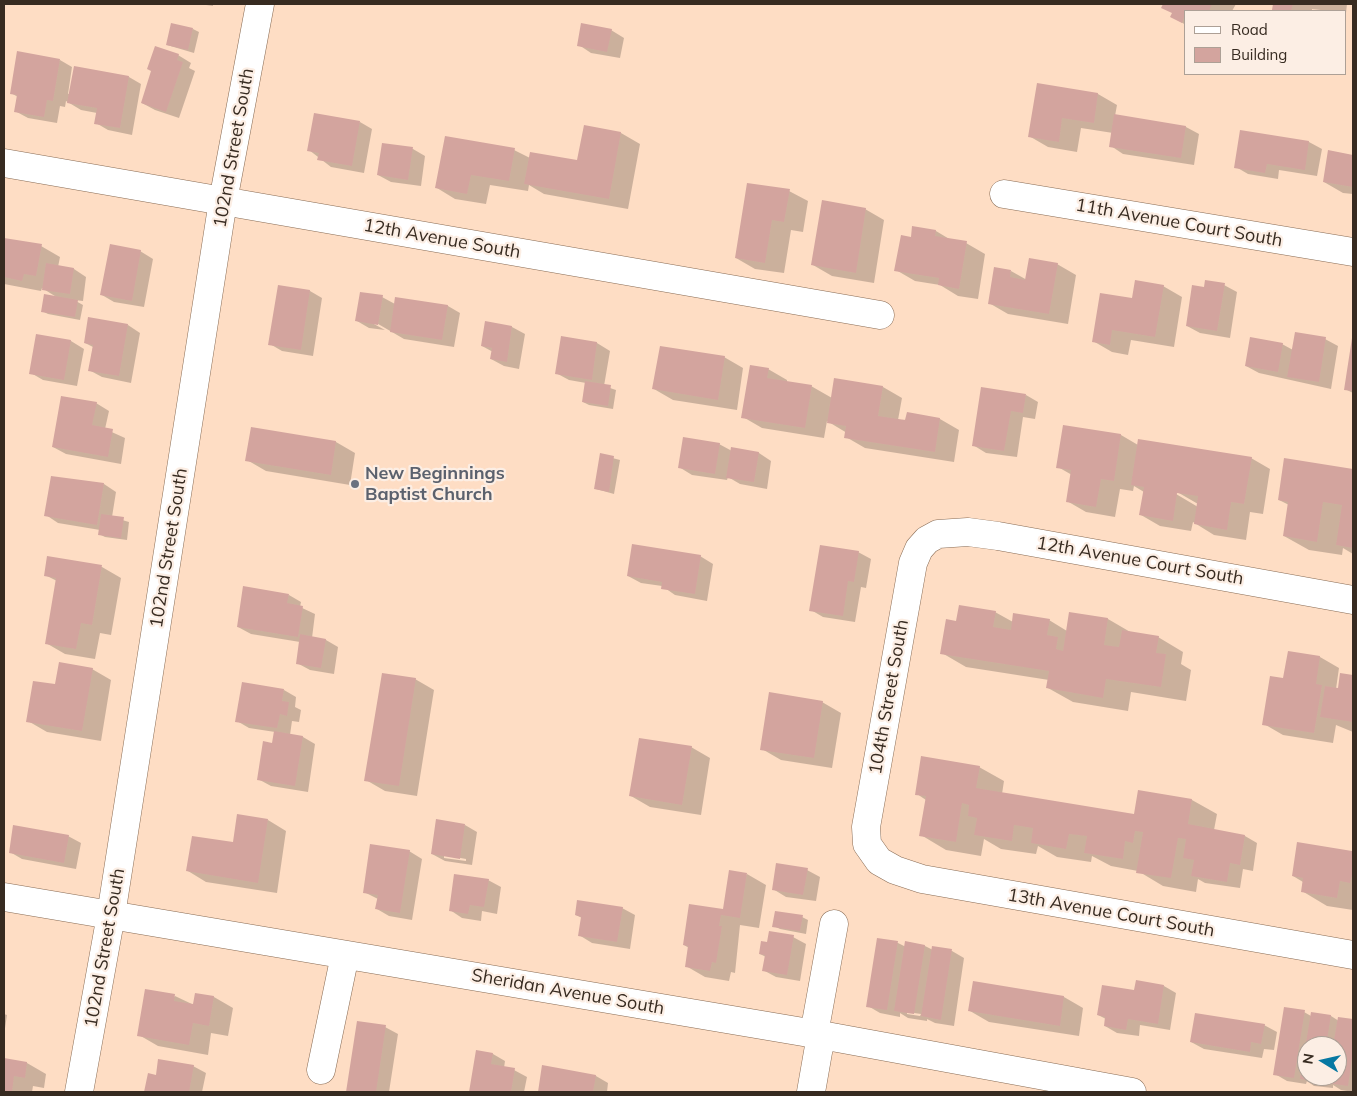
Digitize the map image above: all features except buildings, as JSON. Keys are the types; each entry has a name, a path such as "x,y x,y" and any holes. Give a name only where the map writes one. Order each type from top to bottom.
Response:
{"street":[{"name":"102nd Street South","path":"79,1092 111,915 223,201 260,4"},
{"name":"12th Avenue South","path":"4,163 880,315"},
{"name":"11th Avenue Court South","path":"1004,194 1353,252"},
{"name":"12th Avenue Court South","path":"927,540 938,534 953,532 998,536 1353,600"},
{"name":"104th Street South","path":"874,855 866,837 867,816 910,574 919,549 927,540"},
{"name":"13th Avenue Court South","path":"874,855 879,861 894,870 938,883 1353,955"},
{"name":"Sheridan Avenue South","path":"4,896 817,1035 1132,1092"},
{"path":"811,1092 817,1035 834,924"},
{"path":"322,1070 345,955"}],"place":[{"name":"New Beginnings Baptist Church","path":"355,484"}]}
